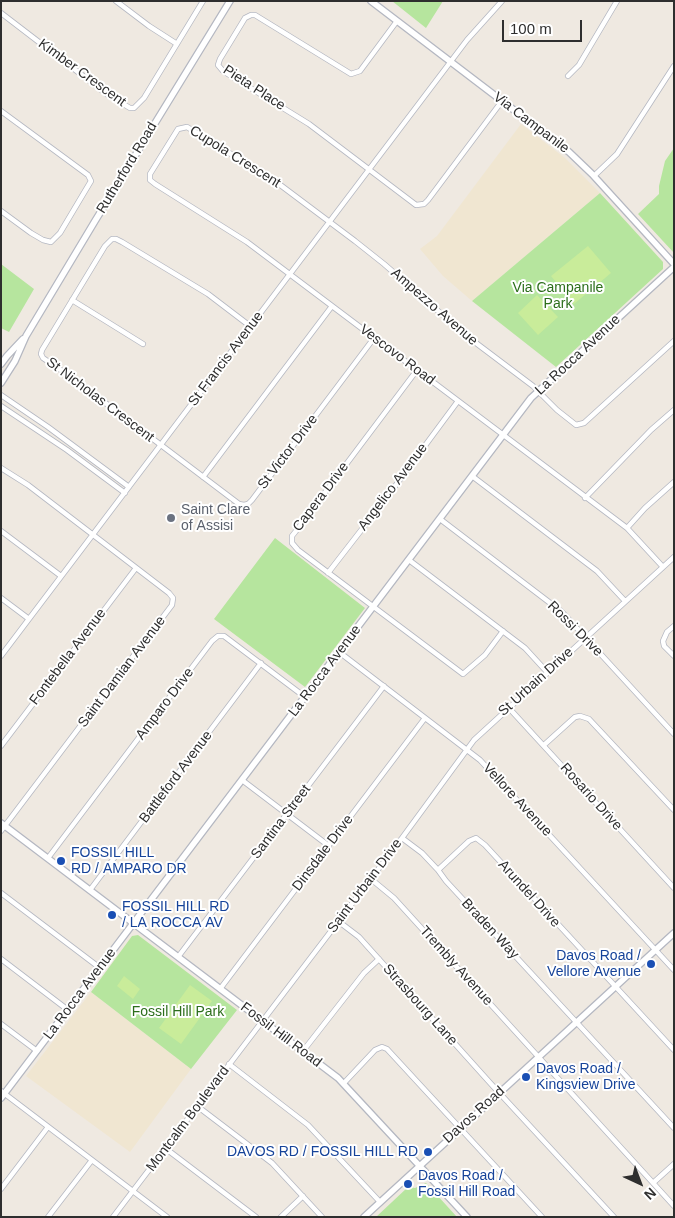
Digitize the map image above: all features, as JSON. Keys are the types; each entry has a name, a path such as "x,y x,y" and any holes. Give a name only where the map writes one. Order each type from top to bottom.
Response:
{"street":[{"path":"116,1 177,44"},
{"name":"Kimber Crescent","path":"1,13 108,95 130,108 134,108 141,102 203,1"},
{"name":"Rutherford Road","path":"1,383 15,361 26,336 230,1"},
{"name":"Via Campanile","path":"371,1 569,152 594,176 674,265"},
{"name":"St Francis Avenue","path":"1,656 450,62 502,1"},
{"path":"568,76 579,65 617,1"},
{"name":"Pieta Place","path":"369,170 298,117 223,71 218,62 245,18 255,15 347,72 351,74 357,73 397,22"},
{"path":"594,176 617,154 674,66"},
{"path":"369,170 416,205 424,204 502,101"},
{"path":"1,111 88,175 91,182 60,233 51,242 31,233 1,210"},
{"name":"Cupola Crescent","path":"290,274 236,234 150,180 150,174 178,129 187,127 275,181 330,222"},
{"name":"Ampezzo Avenue","path":"330,222 384,264 468,337 538,392 576,425 584,424 674,341"},
{"name":"St Nicholas Crescent","path":"161,445 71,376 43,358 41,354 107,242 116,238 208,294 250,326"},
{"name":"La Rocca Avenue","path":"2,1094 37,1051 503,435 538,392 674,265"},
{"name":"Vescovo Road","path":"290,274 627,528 663,567"},
{"path":"72,300 142,344"},
{"path":"203,477 332,306"},
{"name":"Rutherford Road","path":"1,364 26,336"},
{"name":"St Victor Drive","path":"161,445 239,504 248,504 374,338"},
{"name":"Capera Drive","path":"417,370 292,536 291,540 293,546 463,674 486,655 503,632"},
{"path":"1,395 129,487"},
{"name":"Angelico Avenue","path":"328,573 390,493 458,400"},
{"path":"1,406 67,450 125,493"},
{"path":"585,498 651,430 674,410"},
{"name":"Saint Damian Avenue","path":"1,468 28,486 169,593 173,598 172,605 2,826"},
{"path":"472,476 597,571 625,602"},
{"path":"627,528 645,508 674,482"},
{"name":"Rossi Drive","path":"440,519 562,612 674,734"},
{"path":"1,531 62,576"},
{"name":"St Urbain Drive","path":"467,750 508,707 674,556"},
{"path":"409,560 524,648 547,672"},
{"name":"Fontebella Avenue","path":"1,746 136,568"},
{"path":"1,598 29,619"},
{"path":"674,626 667,632 663,641 664,646 674,656"},
{"name":"Amparo Drive","path":"48,858 212,641 218,636 224,636 305,697"},
{"name":"Vellore Avenue","path":"339,652 480,760 674,970"},
{"name":"Battleford Avenue","path":"90,890 261,663"},
{"name":"Santina Street","path":"178,957 384,686"},
{"name":"Rosario Drive","path":"508,707 674,888"},
{"path":"544,745 575,718 580,716 589,719 674,810"},
{"name":"Dinsdale Drive","path":"220,989 425,718"},
{"name":"Saint Urbain Drive","path":"262,1020 467,750"},
{"path":"242,780 329,846"},
{"name":"Fossil Hill Road","path":"2,826 48,858 344,1082 466,1217"},
{"name":"Braden Way","path":"402,838 422,853 438,870 446,881 674,1128"},
{"name":"Arundel Drive","path":"438,870 469,841 476,838 485,845 615,986"},
{"name":"Trembly Avenue","path":"370,879 394,898 674,1206"},
{"path":"1,893 100,968"},
{"name":"Strasbourg Lane","path":"338,921 356,934 614,1217"},
{"name":"Davos Road","path":"364,1217 674,933"},
{"path":"1,959 68,1010"},
{"path":"303,1051 364,973 378,959"},
{"path":"615,986 674,1050"},
{"name":"Montcalm Boulevard","path":"113,1217 262,1020"},
{"path":"1,1024 37,1051"},
{"path":"344,1082 375,1050 382,1047 387,1048 542,1217"},
{"path":"229,1064 308,1124 380,1202"},
{"path":"2,1094 167,1217"},
{"path":"197,1106 272,1163 322,1217"},
{"path":"1,1189 48,1127"},
{"path":"165,1148 256,1217"},
{"path":"48,1217 92,1160"},
{"path":"653,1183 674,1164"},
{"path":"281,1217 303,1196"}],"shaded area":[{"path":"521,124 565,158 600,193 472,301 443,276 420,249 437,236"},
{"path":"91,992 191,1069 130,1152 26,1076"}],"green space":[{"path":"392,1 443,1 426,28"},
{"path":"674,148 674,253 638,214 659,194 665,161"},
{"name":"Via Campanile Park","path":"600,193 663,262 663,269 556,367 472,301"},
{"path":"588,246 611,273 574,304 551,276"},
{"path":"1,264 34,289 9,332 1,328"},
{"path":"537,295 558,317 538,335 518,313"},
{"path":"275,538 365,608 305,687 214,619"},
{"name":"Fossil Hill Park","path":"138,935 237,1010 191,1069 91,992 132,936"},
{"path":"124,976 140,989 133,999 117,986"},
{"path":"190,985 212,1001 181,1044 159,1028"},
{"path":"426,1183 457,1217 376,1217 408,1187 415,1188"}],"place":[{"name":"Saint Clare of Assisi","path":"171,518"},
{"name":"FOSSIL HILL RD / AMPARO DR","path":"61,861"},
{"name":"FOSSIL HILL RD / LA ROCCA AV","path":"112,915"},
{"name":"Davos Road / Vellore Avenue","path":"651,964"},
{"name":"Davos Road / Kingsview Drive","path":"526,1077"},
{"name":"DAVOS RD / FOSSIL HILL RD","path":"428,1152"},
{"name":"Davos Road / Fossil Hill Road","path":"408,1184"}]}
